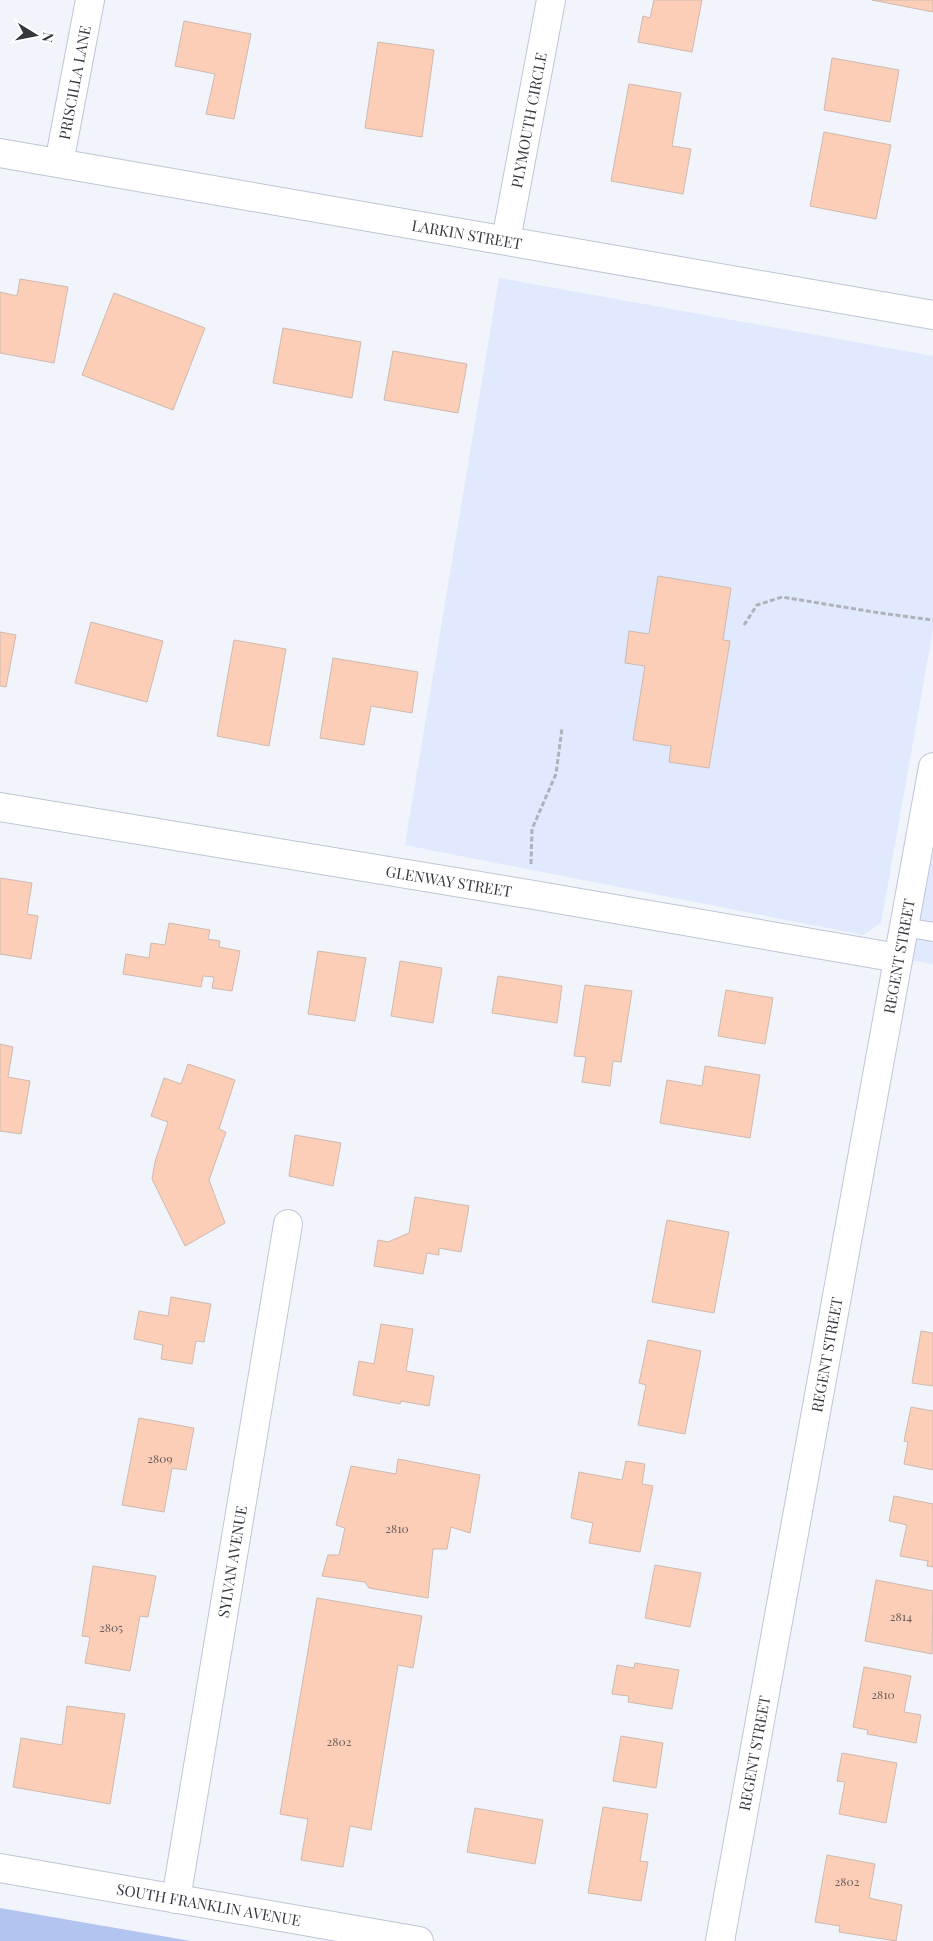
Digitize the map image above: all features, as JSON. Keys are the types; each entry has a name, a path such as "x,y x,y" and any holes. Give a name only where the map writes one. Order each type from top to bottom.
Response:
{"street":[{"name":"PRISCILLA LANE","path":"59,163 90,0"},
{"name":"PLYMOUTH CIRCLE","path":"506,240 551,0"},
{"name":"LARKIN STREET","path":"0,153 933,315"},
{"name":"REGENT STREET","path":"720,1941 933,767"},
{"name":"GLENWAY STREET","path":"0,807 534,895 898,958"},
{"name":"SYLVAN AVENUE","path":"176,1899 288,1224"},
{"name":"SOUTH FRANKLIN AVENUE","path":"0,1868 419,1941"}],"lane":[{"path":"904,927 933,932"}],"path":[{"path":"744,625 757,604 782,598 933,620"},
{"path":"534,895 531,868 532,829 556,774 562,728"}],"shaded area":[{"path":"499,278 933,356 933,629 881,923 863,935 405,845"},
{"path":"933,767 933,964 898,958"},
{"path":"0,1908 191,1941 0,1941"}],"building":[{"path":"654,0 702,0 692,52 638,42 643,16 650,18"},
{"path":"872,0 933,0 933,12"},
{"path":"184,21 251,34 234,119 206,114 215,74 175,66"},
{"path":"378,42 434,50 422,137 365,128"},
{"path":"832,58 899,70 890,122 824,110"},
{"path":"629,84 681,93 672,146 691,149 683,194 611,181"},
{"path":"824,132 891,145 876,219 810,206"},
{"path":"20,279 68,287 54,363 0,353 0,292 17,296"},
{"path":"114,293 205,328 173,410 82,375"},
{"path":"283,328 361,342 352,398 273,383"},
{"path":"393,351 467,364 458,413 384,400"},
{"path":"658,576 731,588 723,640 730,641 709,768 669,762 671,746 633,740 645,666 625,663 629,631 649,634"},
{"path":"91,622 163,641 147,702 75,683"},
{"path":"0,632 16,635 6,687 0,686"},
{"path":"234,640 286,649 269,746 217,736"},
{"path":"333,658 418,672 412,713 371,706 364,745 320,738"},
{"path":"0,878 32,883 27,914 38,916 31,959 0,954"},
{"path":"169,923 210,930 208,939 220,941 219,947 240,951 232,991 212,988 214,977 203,976 201,987 123,974 126,954 149,958 151,943 165,945"},
{"path":"318,951 366,958 355,1021 308,1014"},
{"path":"400,961 442,968 433,1023 391,1016"},
{"path":"498,976 562,986 557,1023 492,1013"},
{"path":"585,985 632,991 621,1062 613,1061 610,1086 582,1082 586,1057 574,1056"},
{"path":"726,990 773,998 765,1044 718,1036"},
{"path":"0,1044 13,1047 8,1077 30,1081 21,1134 0,1131"},
{"path":"188,1064 235,1080 219,1129 226,1132 209,1180 225,1223 185,1246 152,1179 155,1162 168,1122 151,1116 164,1078 181,1084"},
{"path":"705,1066 760,1075 750,1138 660,1123 667,1080 702,1086"},
{"path":"295,1135 341,1143 333,1186 289,1176"},
{"path":"415,1197 469,1206 461,1252 439,1248 439,1255 427,1253 423,1274 374,1266 378,1240 388,1242 409,1233"},
{"path":"667,1220 729,1232 714,1313 652,1302"},
{"path":"171,1297 211,1304 204,1342 196,1341 192,1364 161,1359 163,1345 134,1339 139,1311 168,1316"},
{"path":"381,1324 413,1329 406,1371 434,1376 429,1406 401,1401 400,1404 353,1395 359,1361 374,1364"},
{"path":"921,1331 933,1333 933,1386 912,1383"},
{"path":"648,1340 701,1351 685,1434 638,1425 646,1385 639,1383"},
{"path":"911,1407 933,1411 933,1470 904,1464 908,1442 904,1441"},
{"path":"139,1418 194,1428 186,1470 172,1468 164,1512 122,1505"},
{"path":"398,1459 480,1475 470,1533 451,1527 447,1549 433,1549 428,1598 369,1588 365,1582 322,1576 328,1555 339,1555 345,1528 336,1525 351,1466 396,1474"},
{"path":"626,1461 645,1464 642,1484 653,1486 640,1552 589,1543 593,1523 571,1518 579,1472 622,1480"},
{"path":"894,1496 933,1504 933,1567 927,1566 928,1561 900,1556 907,1525 889,1521"},
{"path":"655,1565 701,1573 690,1627 645,1618"},
{"path":"93,1566 156,1576 148,1617 140,1616 130,1671 85,1663 90,1637 82,1636"},
{"path":"876,1580 933,1591 932,1654 865,1641"},
{"path":"317,1598 422,1616 413,1668 398,1665 371,1830 350,1826 343,1867 301,1860 308,1819 280,1814"},
{"path":"635,1663 679,1670 672,1709 628,1702 629,1696 612,1694 617,1665 634,1668"},
{"path":"864,1667 911,1676 904,1712 921,1715 916,1743 867,1734 868,1730 853,1727"},
{"path":"67,1706 125,1714 110,1804 13,1787 21,1738 62,1745"},
{"path":"621,1736 663,1743 656,1788 613,1781"},
{"path":"842,1753 897,1763 886,1823 839,1814 845,1782 837,1781"},
{"path":"603,1807 648,1814 640,1861 648,1862 641,1901 588,1893"},
{"path":"475,1808 543,1820 535,1864 467,1852"},
{"path":"827,1855 875,1864 869,1898 902,1905 896,1941 839,1932 840,1926 815,1922"}]}
